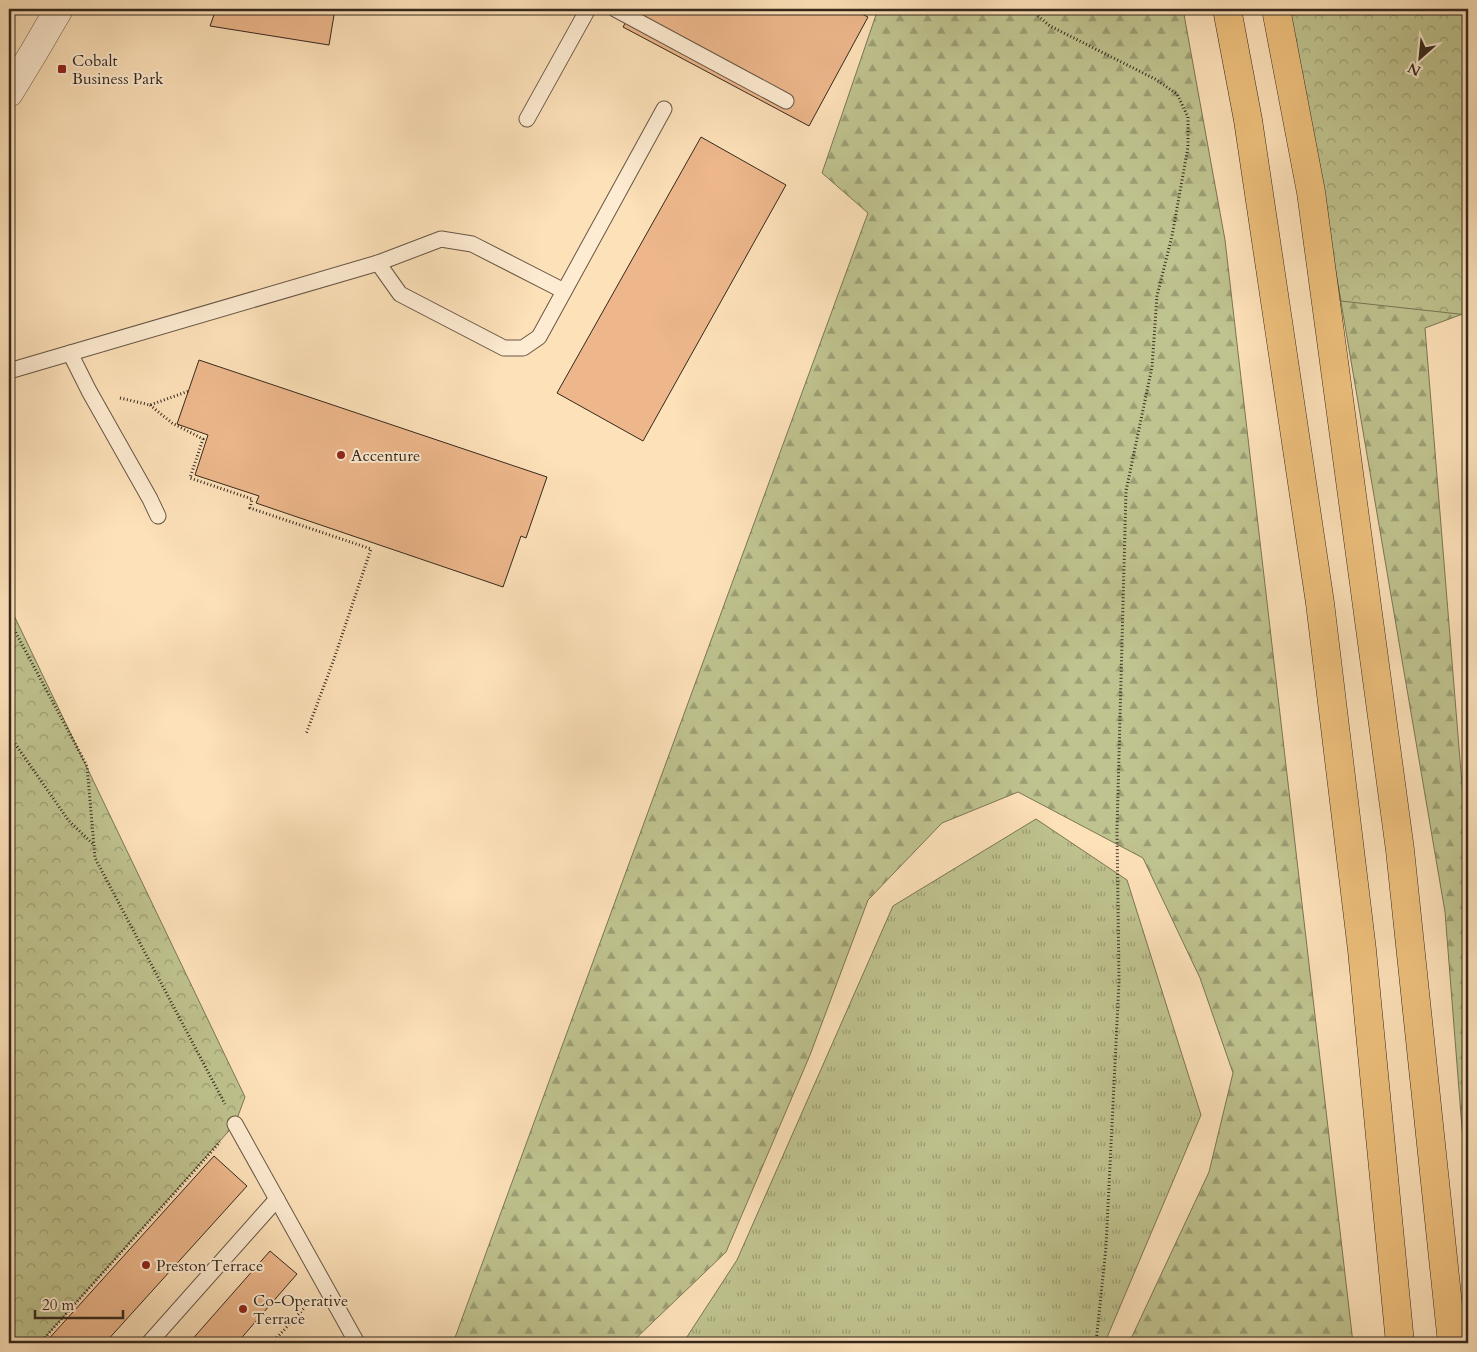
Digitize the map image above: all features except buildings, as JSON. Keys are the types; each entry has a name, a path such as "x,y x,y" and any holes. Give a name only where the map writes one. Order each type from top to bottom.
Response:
{"highway":[{"path":"1226,9 1248,120 1320,603 1362,950 1400,1343"},
{"path":"1276,9 1311,192 1400,850 1452,1343"}],"street":[{"path":"9,93 59,9"}],"lane":[{"path":"527,119 588,9"},
{"path":"615,9 786,100"},
{"path":"378,263 400,294 504,348 522,348 538,337 664,109"},
{"path":"9,371 378,263 441,238 472,244 564,291"},
{"path":"70,353 158,516"},
{"path":"236,1124 357,1343"},
{"path":"149,1343 277,1199"}],"path":[{"path":"1030,9 1050,26 1155,79 1177,94 1188,117 1188,147 1172,236 1157,296 1152,367 1126,491 1117,830 1120,982 1106,1247 1096,1343"},
{"path":"150,406 172,423 203,439 190,478 252,499 250,508 371,549 334,659 306,734"},
{"path":"9,620 87,766 95,858 236,1124 40,1343"},
{"path":"9,735 69,821 94,844"},
{"path":"272,1343 324,1285"}],"green space":[{"path":"878,9 1183,9 1225,240 1353,1343 1129,1343 1209,1172 1233,1073 1200,978 1143,858 1018,792 942,823 868,900 810,1055 726,1252 631,1343 453,1343 868,213 822,173"},
{"path":"1289,9 1468,9 1468,315 1341,301"},
{"path":"1291,9 1468,312 1425,328 1463,797 1468,830 1468,1204 1445,912"},
{"path":"9,605 245,1097 235,1124 40,1343 9,1343"},
{"path":"1036,819 1127,880 1201,1115 1106,1343 683,1343 737,1260 893,906"}],"place":[{"name":"Cobalt Business Park","path":"62,69"},
{"name":"Accenture","path":"341,455"},
{"name":"Preston Terrace","path":"146,1265"},
{"name":"Co-Operative Terrace","path":"243,1309"}]}
